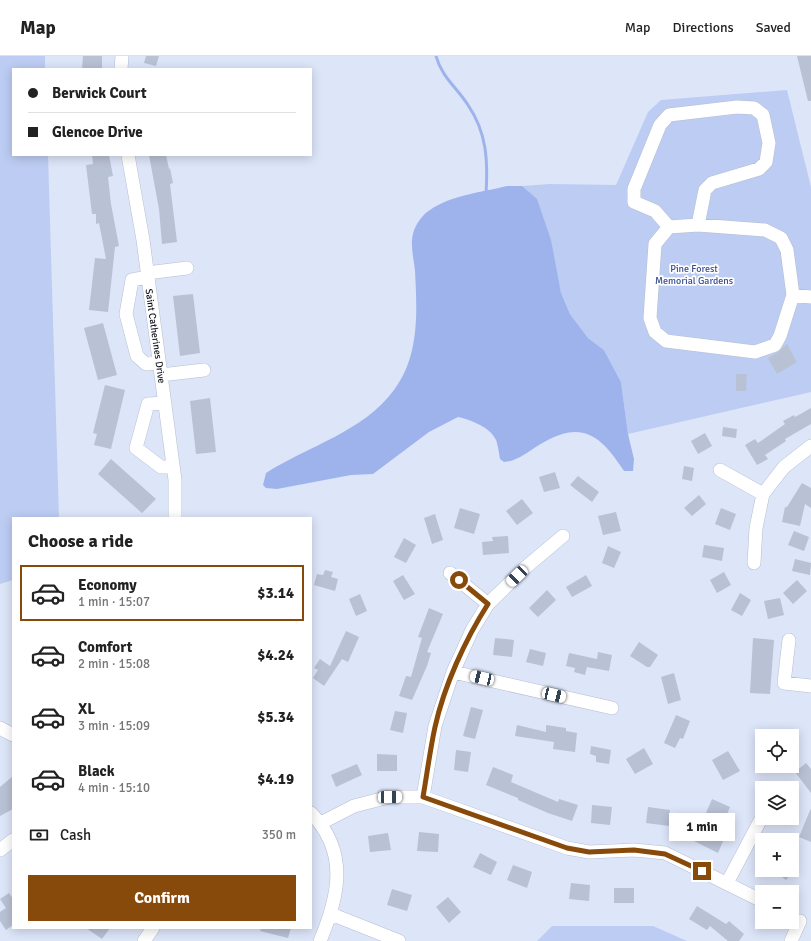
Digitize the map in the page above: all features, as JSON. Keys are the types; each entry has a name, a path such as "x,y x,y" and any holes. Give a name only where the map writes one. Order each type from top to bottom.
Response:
{"street":[{"path":"121,68 122,56"},
{"path":"669,228 655,211 634,202 634,189 660,125 669,115 737,107 754,108 763,115 769,143 766,162 759,169 712,183 705,190 698,225"},
{"name":"Saint Catherines Drive","path":"128,156 165,403 173,467 175,517"},
{"path":"698,225 765,230 781,238 787,250 794,296 780,336 774,345 755,352 666,342 655,332 650,318 655,244 669,228 698,225"},
{"path":"187,268 147,275 132,280 126,314 137,356 146,364 160,369 204,370"},
{"path":"794,296 811,297"},
{"path":"165,403 148,404 136,448 161,467 173,467"},
{"path":"754,563 756,528 763,494 784,467 811,446"},
{"path":"720,470 763,494"},
{"path":"423,797 435,726 453,672 472,630 488,604 526,567 563,536"},
{"path":"450,573 488,604"},
{"path":"789,640 784,683 811,686"},
{"path":"453,672 612,708"},
{"path":"0,728 12,734"},
{"path":"321,823 354,806 390,797 423,797 567,848 589,852 634,850 665,854 755,897"},
{"path":"312,814 321,823 331,845 338,867 336,893 332,914 320,941"},
{"path":"727,883 758,825"},
{"path":"0,850 12,841"},
{"path":"332,914 399,941"},
{"path":"791,941 801,922"},
{"path":"144,941 152,929"}],"green space":[{"path":"0,56 45,56 45,68 12,68 12,156 48,156 59,517 12,517 12,580 0,584"},
{"name":"Pine Forest Memorial Gardens","path":"787,90 811,187 811,392 628,434 621,382 604,350 588,338 570,314 561,293 556,272 522,186 550,184 616,185 648,112 661,100"},
{"path":"552,926 653,926 687,941 537,941"}],"shaded area":[{"path":"507,186 522,186 537,199 551,240 561,293 570,314 588,338 604,350 621,382 628,434 634,459 633,471 624,471 615,458 598,440 588,434 578,432 567,433 554,437 518,458 504,462 500,459 496,440 489,431 474,422 458,417 429,432 373,474 351,475 277,489 266,488 263,485 266,473 282,463 351,428 381,405 394,390 409,362 413,348 416,317 416,286 412,238 417,224 422,217 438,205 457,197"}],"building":[{"path":"83,56 102,56 102,68 82,68"},
{"path":"146,56 159,56 156,66 144,63"},
{"path":"797,56 811,56 811,101 808,101"},
{"path":"92,156 109,156 113,176 108,177 111,204 119,246 115,247 108,312 89,310 95,258 106,259 99,223 96,224 96,214 92,214 86,165 93,164"},
{"path":"149,156 166,156 173,183 170,184 177,242 162,244 159,209"},
{"path":"193,294 200,353 180,356 173,296"},
{"path":"103,323 117,375 98,380 84,328"},
{"path":"787,344 797,362 777,374 768,358"},
{"path":"736,374 747,374 746,391 736,391"},
{"path":"105,385 125,390 111,449 94,445 97,434 93,433"},
{"path":"210,398 216,452 196,454 190,401"},
{"path":"811,408 811,424 785,439 786,441 765,455 768,459 757,465 745,445 755,439 758,443 785,424 783,421 794,415 795,417"},
{"path":"723,427 737,429 736,438 722,436"},
{"path":"705,433 712,446 698,454 691,441"},
{"path":"111,459 156,499 142,513 98,474"},
{"path":"684,466 694,468 692,481 682,479"},
{"path":"555,472 560,488 544,492 539,477"},
{"path":"578,476 599,492 592,502 570,485"},
{"path":"802,483 811,488 811,508 805,504 800,526 782,522 785,507 787,507"},
{"path":"699,495 706,504 692,516 684,508"},
{"path":"522,499 533,513 517,525 506,511"},
{"path":"460,508 480,514 474,534 454,528"},
{"path":"721,508 736,514 730,530 715,524"},
{"path":"616,512 621,531 603,535 598,516"},
{"path":"435,514 443,540 432,544 424,518"},
{"path":"794,531 809,537 804,551 788,545"},
{"path":"508,536 509,553 483,555 482,542 493,541 492,537"},
{"path":"404,538 416,545 406,563 394,557"},
{"path":"704,545 724,548 722,561 702,557"},
{"path":"608,546 621,552 614,568 602,563"},
{"path":"795,559 811,563 810,575 792,571"},
{"path":"325,570 333,572 331,577 338,579 335,591 314,585 317,574 323,575"},
{"path":"724,572 731,585 717,593 710,580"},
{"path":"403,575 415,594 404,600 393,581"},
{"path":"586,575 592,586 572,597 566,587"},
{"path":"797,580 807,591 793,604 783,593"},
{"path":"547,590 556,600 538,617 529,608"},
{"path":"740,593 751,600 742,616 731,610"},
{"path":"360,594 367,611 356,616 349,599"},
{"path":"780,598 784,615 768,619 764,601"},
{"path":"429,608 443,614 427,652 431,653 427,666 412,700 399,696 406,676 411,677 422,638 418,637"},
{"path":"346,631 359,637 348,662 342,659 324,686 313,678 318,670 314,668 320,659 330,666"},
{"path":"495,638 514,640 512,657 493,655"},
{"path":"753,638 774,640 770,694 750,693"},
{"path":"639,642 658,655 650,667 647,667 630,656"},
{"path":"530,649 546,653 543,666 526,662"},
{"path":"598,652 612,655 609,671 587,667 585,675 574,672 575,668 566,666 569,653 597,659"},
{"path":"674,673 681,700 668,704 661,677"},
{"path":"471,707 483,710 475,739 463,736"},
{"path":"395,711 407,713 403,733 390,730"},
{"path":"676,715 690,721 683,739 680,738 675,748 664,743"},
{"path":"517,725 546,732 546,725 566,728 566,731 577,733 575,752 553,749 554,742 515,736"},
{"path":"591,746 611,750 609,764 596,762 596,756 590,754"},
{"path":"644,748 653,764 635,774 626,759"},
{"path":"456,750 471,752 468,772 454,770"},
{"path":"728,751 740,771 723,780 712,760"},
{"path":"377,754 397,755 397,771 377,771"},
{"path":"806,763 811,769 811,793 796,773 799,773 799,769"},
{"path":"357,764 362,775 336,787 331,775"},
{"path":"493,767 513,775 511,782 558,802 559,799 578,805 572,821 548,813 518,800 518,798 486,785"},
{"path":"12,777 12,810 0,816 0,787"},
{"path":"712,799 730,807 718,836 724,839 718,853 690,839 697,825 700,827"},
{"path":"592,805 612,807 610,825 591,823"},
{"path":"648,807 670,810 669,826 646,823"},
{"path":"811,808 811,842 799,837"},
{"path":"419,832 439,834 438,852 417,851"},
{"path":"388,833 391,850 370,852 368,836"},
{"path":"480,853 497,862 491,875 473,867"},
{"path":"513,865 532,872 527,888 507,880"},
{"path":"571,883 590,885 589,901 569,899"},
{"path":"614,888 634,888 634,903 614,903"},
{"path":"392,889 412,895 407,911 387,905"},
{"path":"9,893 12,898 12,926 6,930 0,921 0,912 6,908 0,899"},
{"path":"448,897 461,912 449,923 436,907"},
{"path":"697,906 726,924 729,921 744,934 739,941 728,941 710,926 707,930 689,919"},
{"path":"87,929 109,929 102,939"},
{"path":"261,929 291,929 288,938 260,931"}],"waterway":[{"path":"436,56 442,70 468,105 483,137 487,170 486,194"}],"route":[{"path":"459,580 488,604 472,630 453,672 435,726 423,797 567,848 589,852 634,850 665,854 702,871"}]}
